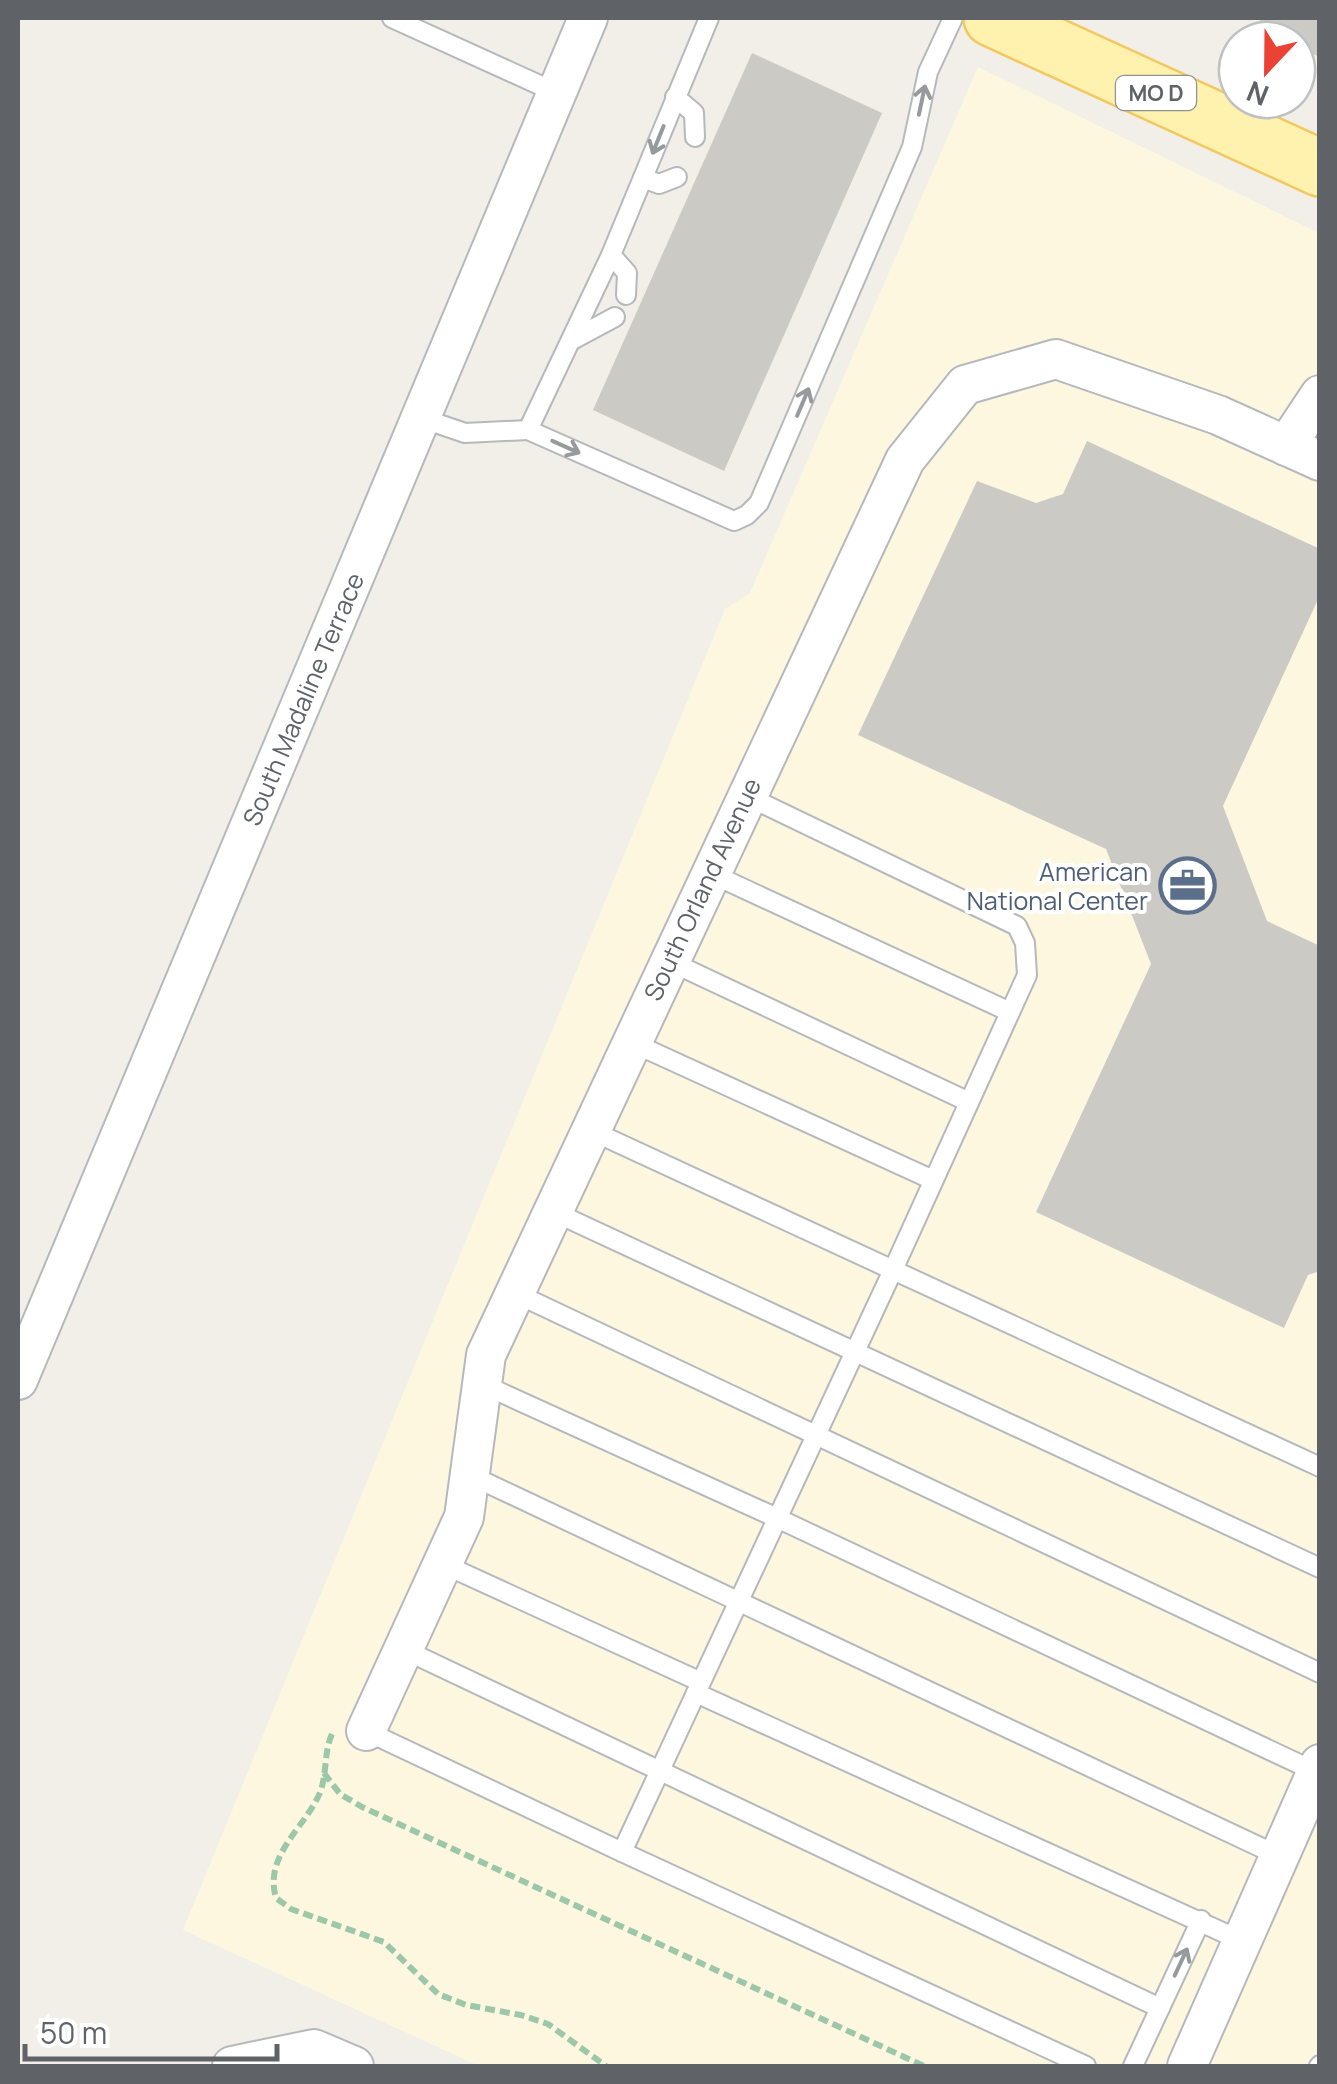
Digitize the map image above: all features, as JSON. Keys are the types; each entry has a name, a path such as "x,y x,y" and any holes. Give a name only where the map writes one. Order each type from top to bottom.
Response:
{"main road":[{"name":"MO D","path":"992,18 1320,168"}],"street":[{"name":"South Madaline Terrace","path":"18,1380 588,18"},
{"name":"South Orland Avenue","path":"366,1731 464,1517 486,1355 904,460 966,384 1056,359 1218,415 1303,453 1320,395"},
{"path":"1187,2066 1318,1768"},
{"path":"232,2066 314,2048 354,2066"}],"lane":[{"path":"392,18 557,93"},
{"path":"528,430 611,255 709,18"},
{"path":"420,418 465,434 528,430 734,521 747,515 760,503 912,147 928,72 953,18"},
{"path":"675,97 694,113 695,137"},
{"path":"643,178 659,184 677,176"},
{"path":"611,255 627,273 626,294"},
{"path":"574,339 615,317"},
{"path":"622,1852 1027,976 1025,943 1017,926 746,796"},
{"path":"710,873 1010,1012"},
{"path":"668,961 969,1102"},
{"path":"630,1042 933,1180"},
{"path":"589,1130 1320,1467"},
{"path":"552,1211 1320,1568"},
{"path":"515,1293 1320,1674"},
{"path":"482,1384 1318,1768"},
{"path":"470,1475 1279,1856"},
{"path":"442,1564 1242,1941"},
{"path":"403,1650 1160,2008"},
{"path":"366,1731 1086,2066"},
{"path":"1133,2066 1200,1920"}],"path":[{"path":"606,2066 548,2024 466,2005 438,1994 384,1942 290,1909 276,1898 274,1871 279,1855 320,1792 324,1772 340,1794 362,1807 924,2066"}],"shaded area":[{"path":"978,67 1319,233 1319,2066 479,2066 183,1930 725,609 750,593"}],"building":[{"path":"1320,18 1320,57 1317,20 1260,20"},
{"path":"752,53 882,113 724,471 593,410"},
{"name":"American National Center","path":"1087,441 1320,549 1320,595 1223,806 1267,921 1320,946 1320,1271 1308,1275 1284,1328 1036,1212 1151,964 1106,849 858,735 977,481 1036,503 1063,494"}],"place":[{"name":"American National Center","path":"1187,885"}]}
